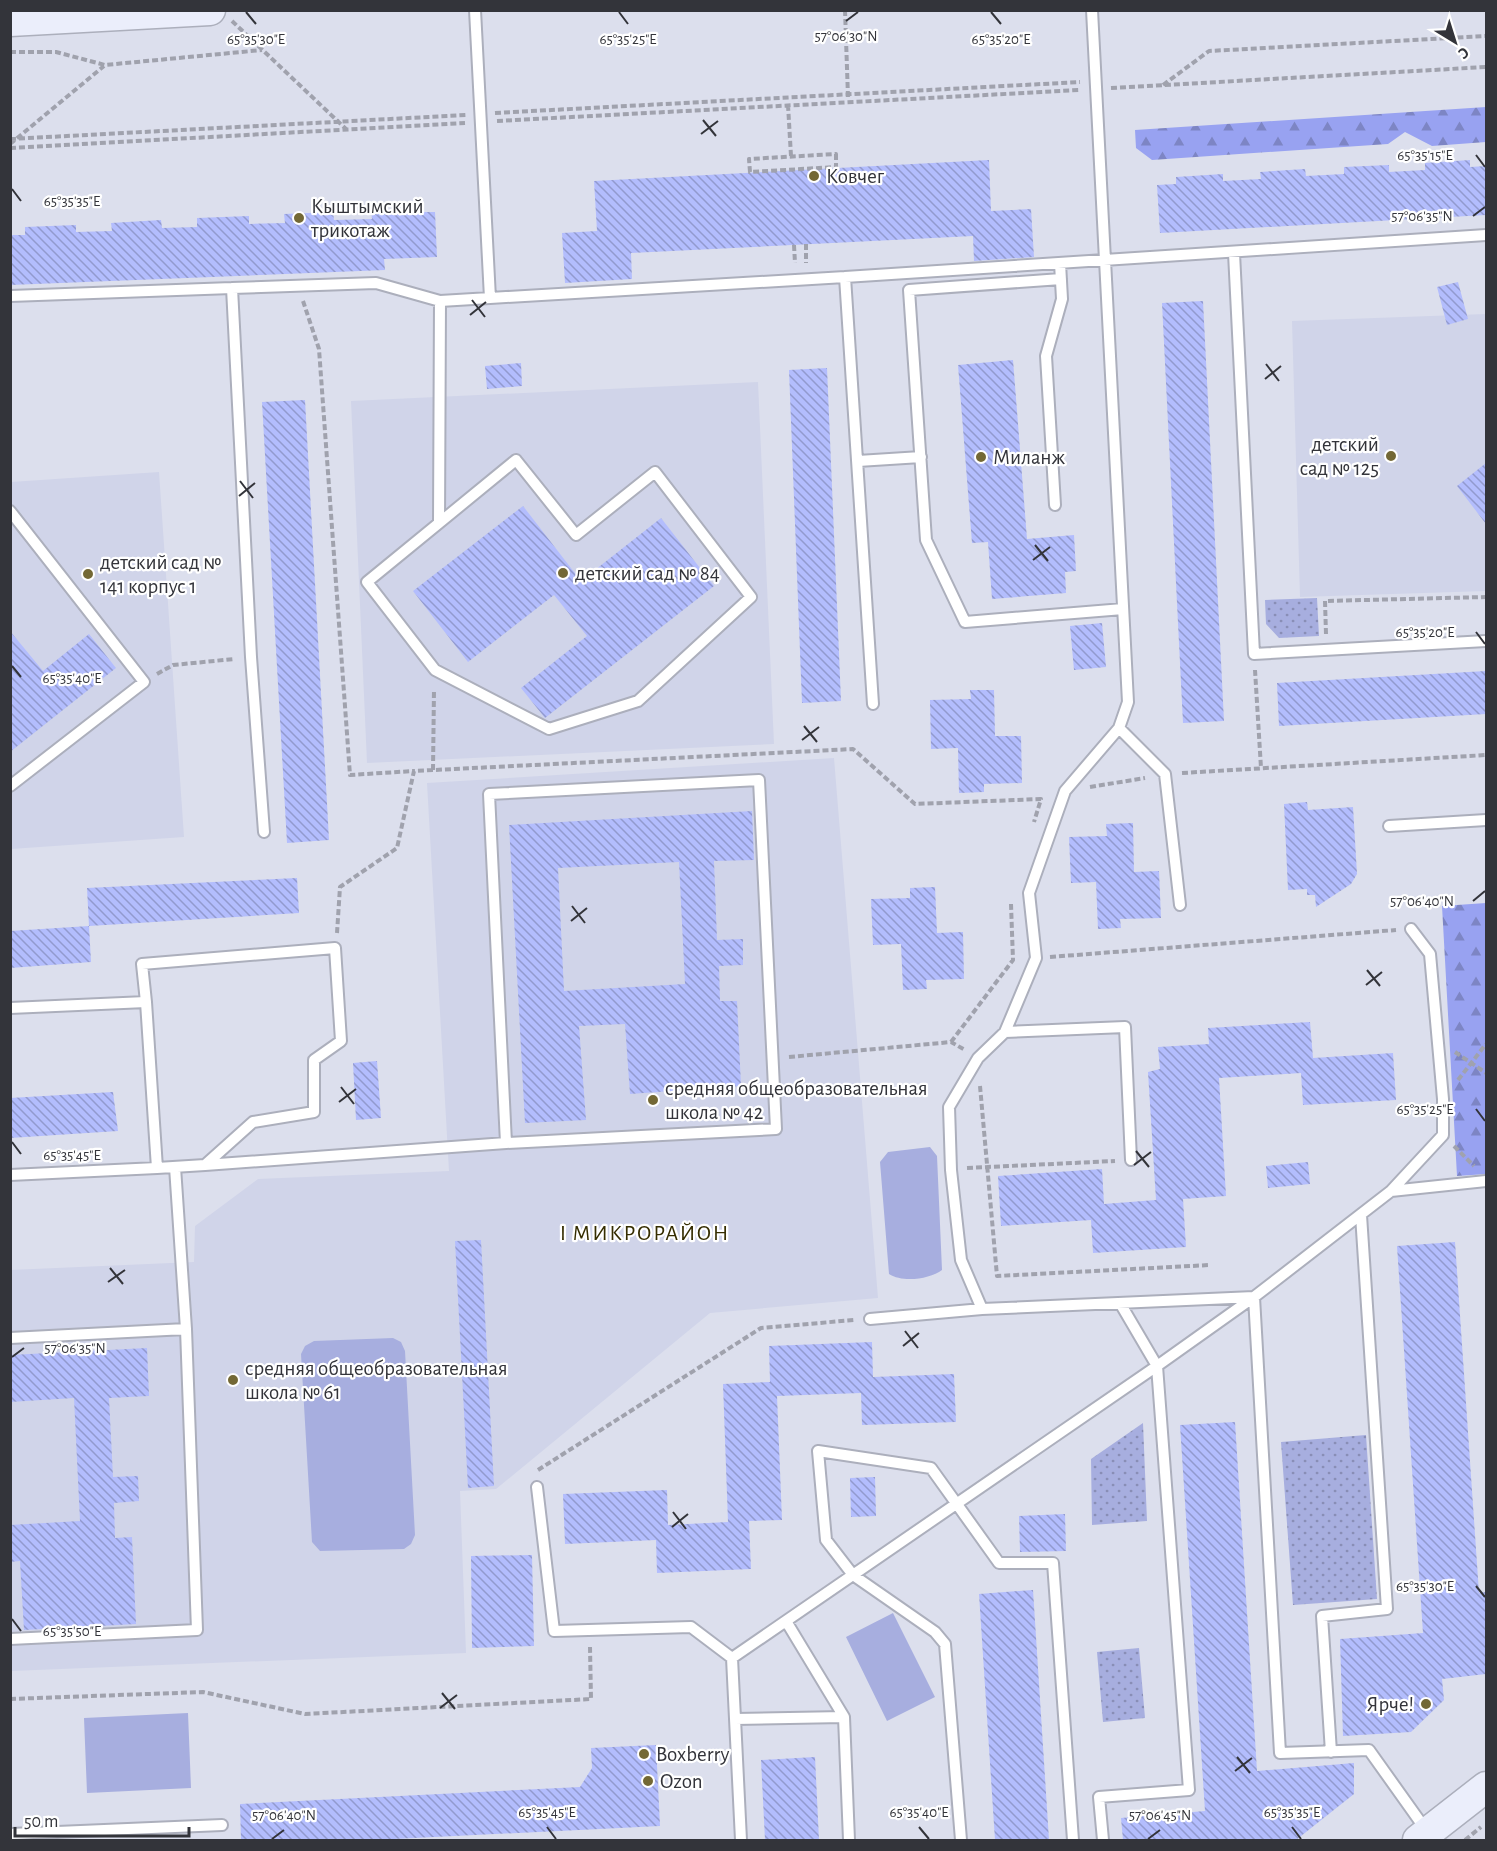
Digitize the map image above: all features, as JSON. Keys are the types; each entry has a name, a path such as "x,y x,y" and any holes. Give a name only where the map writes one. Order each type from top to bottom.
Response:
{"main road":[{"path":"10,21 220,14"},
{"path":"1423,1836 1486,1787"}],"lane":[{"path":"475,10 490,298"},
{"path":"982,1309 962,1260 951,1170 949,1107 978,1058 1005,1032 1036,958 1029,893 1065,791 1119,728 1128,702 1092,10"},
{"path":"10,296 376,283 440,301 845,278 1486,235"},
{"path":"1234,253 1254,654 1486,641"},
{"path":"1055,505 1046,356 1062,299 1060,263"},
{"path":"845,278 873,704"},
{"path":"1061,279 909,290 926,540 965,622 1123,609"},
{"path":"232,288 251,657 264,832"},
{"path":"439,523 440,301"},
{"path":"858,461 921,457"},
{"path":"516,460 576,535 655,472 751,597 638,701 549,729 435,670 368,582 516,460"},
{"path":"10,511 144,682 10,786"},
{"path":"1119,728 1165,774 1180,905"},
{"path":"10,1175 205,1166 506,1143 776,1130 759,780 489,794 506,1143"},
{"path":"1389,826 1486,820"},
{"path":"732,1658 1157,1366 1254,1297 1391,1191 1443,1135 1443,1099 1431,954 1411,928"},
{"path":"157,1168 142,964 335,948 340,1041 314,1060 314,1112 253,1122 205,1166"},
{"path":"10,1008 146,1002"},
{"path":"1005,1032 1125,1027 1131,1160"},
{"path":"10,1639 197,1630 186,1329 175,1167"},
{"path":"1391,1191 1486,1181"},
{"path":"1331,1752 1322,1616 1387,1609 1361,1215"},
{"path":"870,1319 982,1309 1254,1297"},
{"path":"1254,1297 1280,1753 1369,1750 1423,1836"},
{"path":"1103,1840 1099,1797 1189,1790 1157,1366 1120,1303"},
{"path":"10,1338 186,1329"},
{"path":"961,1840 945,1644 935,1632 853,1575 826,1540 818,1450 931,1468 999,1563 1053,1563 1073,1840"},
{"path":"537,1487 554,1631 691,1627 732,1658"},
{"path":"786,1621 844,1717 849,1840"},
{"path":"732,1658 741,1840"},
{"path":"735,1719 844,1717"},
{"path":"10,1834 222,1825"}],"path":[{"path":"845,10 848,102"},
{"path":"220,14 347,129"},
{"path":"1163,85 1209,51 1486,36"},
{"path":"10,52 56,52 105,65 262,50"},
{"path":"12,142 105,65"},
{"path":"12,142 347,129 479,118 848,95 1096,85 1163,85 1486,68"},
{"path":"12,142 338,121 479,118 848,102 1096,85"},
{"path":"788,105 791,156"},
{"path":"836,154 836,167 750,172 749,159 791,156 836,154"},
{"path":"806,244 806,257"},
{"path":"794,245 795,257"},
{"path":"298,285 319,349 350,776 414,771"},
{"path":"1327,650 1325,602 1486,597"},
{"path":"1254,654 1261,768"},
{"path":"144,682 172,665 251,657"},
{"path":"433,770 435,670"},
{"path":"853,749 915,804 1041,799 1065,791 1165,774 1486,755"},
{"path":"1032,830 1041,799"},
{"path":"951,1042 1013,960 1011,904 1014,893"},
{"path":"1036,958 1411,928"},
{"path":"1437,1040 1486,1073"},
{"path":"773,1058 951,1042 978,1058 997,1276 1210,1265"},
{"path":"1443,1099 1486,1044"},
{"path":"1443,1135 1479,1171"},
{"path":"951,1170 1131,1160"},
{"path":"537,1487 537,1471 760,1328 870,1319"},
{"path":"10,1699 203,1692 305,1713 591,1699 590,1630"},
{"path":"1465,1840 1486,1823"}],"shaded area":[{"name":"детский сад № 125","path":"1486,314 1486,591 1300,597 1292,321"},
{"name":"детский сад № 84","path":"758,382 774,744 367,763 351,401"},
{"name":"детский сад № 141 корпус 1","path":"159,472 184,837 11,849 11,482"},
{"path":"1317,598 1319,636 1279,638 1266,624 1265,600"},
{"path":"834,758 878,1298 710,1313 496,1489 460,1491 466,1653 11,1671 10,1270 194,1262 195,1226 258,1179 449,1171 427,783"},
{"path":"930,1147 937,1156 942,1270 924,1278 895,1277 889,1274 880,1162 888,1152"},
{"path":"393,1338 401,1342 405,1351 415,1535 411,1544 404,1549 320,1551 312,1542 301,1354 305,1346 314,1341"},
{"path":"1143,1423 1147,1521 1092,1525 1091,1459"},
{"path":"1366,1435 1377,1599 1293,1605 1281,1442"},
{"path":"893,1613 935,1697 887,1721 846,1637"},
{"path":"1139,1648 1145,1718 1103,1722 1097,1652"},
{"path":"188,1713 191,1788 87,1793 84,1718"}],"green space":[{"path":"1486,107 1486,142 1432,146 1405,132 1388,144 1152,160 1136,148 1135,130"},
{"path":"1486,903 1486,1174 1457,1176 1442,906"}],"building":[{"path":"989,160 991,211 1031,209 1034,257 974,261 973,236 631,253 632,279 565,283 562,233 597,231 594,181"},
{"path":"1470,160 1470,167 1486,166 1486,215 1160,233 1157,185 1176,184 1176,177 1223,174 1223,181 1261,179 1260,172 1305,169 1306,176 1344,174 1344,167 1389,165 1389,172 1425,170 1425,163"},
{"path":"424,208 424,212 435,212 437,257 384,259 385,270 10,285 10,235 25,235 25,227 76,225 76,232 112,231 111,223 161,220 162,228 197,227 197,218 249,216 249,224 285,223 284,214 333,212 334,220 372,219 371,210"},
{"path":"1458,282 1468,319 1447,325 1437,287"},
{"path":"1203,301 1224,721 1183,723 1162,303"},
{"path":"1013,360 1027,539 1074,535 1076,571 1065,572 1066,593 992,599 988,542 972,543 958,365"},
{"path":"521,363 522,386 487,389 485,366"},
{"path":"827,368 841,701 802,703 789,370"},
{"path":"305,400 329,840 287,843 262,402"},
{"path":"1486,463 1486,524 1457,486"},
{"path":"523,506 581,581 661,518 714,586 545,718 521,688 587,636 554,595 468,662 413,591"},
{"path":"1102,623 1106,667 1074,670 1070,626"},
{"path":"10,631 43,671 89,634 116,668 10,752"},
{"path":"1486,671 1486,714 1279,726 1277,683"},
{"path":"970,690 994,690 995,736 1021,736 1022,783 984,784 984,792 959,793 958,748 931,749 930,700 971,699"},
{"path":"1307,802 1308,810 1353,807 1357,874 1351,884 1316,907 1315,895 1307,895 1307,889 1288,890 1284,804"},
{"path":"752,811 754,860 714,861 717,940 743,939 743,965 719,966 720,1001 737,1001 741,1086 630,1094 625,1024 579,1026 586,1120 525,1123 509,825","holes":["679,862 685,984 564,991 558,868"]},
{"path":"1133,823 1134,872 1159,871 1161,918 1120,919 1121,928 1098,929 1096,882 1071,883 1069,837 1107,836 1106,824"},
{"path":"297,878 299,913 89,926 87,888"},
{"path":"935,887 937,933 963,932 964,979 926,980 927,989 903,990 901,944 873,945 871,899 910,898 910,888"},
{"path":"89,926 91,962 10,968 10,931"},
{"path":"1310,1022 1313,1058 1393,1053 1396,1100 1303,1105 1301,1073 1219,1078 1226,1196 1183,1199 1186,1247 1093,1253 1091,1220 1001,1226 998,1176 1102,1169 1104,1204 1156,1200 1148,1072 1160,1069 1158,1047 1209,1044 1208,1028"},
{"path":"377,1061 381,1118 356,1120 353,1063"},
{"path":"113,1092 118,1131 10,1138 10,1098"},
{"path":"1308,1162 1310,1184 1268,1188 1266,1166"},
{"path":"481,1240 494,1486 468,1488 455,1241"},
{"path":"1455,1242 1479,1593 1486,1592 1486,1674 1442,1679 1444,1700 1411,1732 1343,1736 1340,1639 1423,1633 1397,1246"},
{"path":"872,1342 873,1377 954,1374 956,1422 862,1425 861,1393 777,1396 782,1520 749,1521 751,1569 657,1573 656,1540 565,1544 563,1494 667,1490 668,1525 728,1522 723,1384 770,1382 769,1346"},
{"path":"147,1348 149,1396 109,1398 113,1477 138,1476 139,1501 114,1503 115,1538 132,1537 136,1624 24,1630 20,1561 10,1562 10,1525 80,1521 74,1398 10,1402 10,1355"},
{"path":"1235,1422 1257,1771 1354,1763 1354,1794 1296,1840 1123,1840 1121,1818 1205,1811 1180,1425"},
{"path":"875,1477 876,1516 851,1517 850,1478"},
{"path":"1065,1514 1066,1551 1020,1552 1019,1516"},
{"path":"532,1555 534,1646 472,1648 471,1556"},
{"path":"1033,1590 1049,1840 995,1840 979,1594"},
{"path":"656,1745 660,1826 374,1840 241,1840 240,1804 580,1787 592,1768 591,1748"},
{"path":"815,1757 819,1840 765,1840 761,1760"}],"place":[{"name":"Ковчег","path":"814,176"},
{"name":"Кыштымский трикотаж","path":"299,218"},
{"name":"детский сад № 125","path":"1391,456"},
{"name":"Миланж","path":"981,457"},
{"name":"детский сад № 84","path":"563,573"},
{"name":"детский сад № 141 корпус 1","path":"88,574"},
{"name":"средняя общеобразовательная школа № 42","path":"653,1100"},
{"name":"средняя общеобразовательная школа № 61","path":"233,1380"},
{"name":"Ярче!","path":"1426,1704"},
{"name":"Boxberry","path":"644,1754"},
{"name":"Ozon","path":"648,1781"}],"district":[{"name":"I МИКРОРАЙОН","path":"645,1233"}]}
